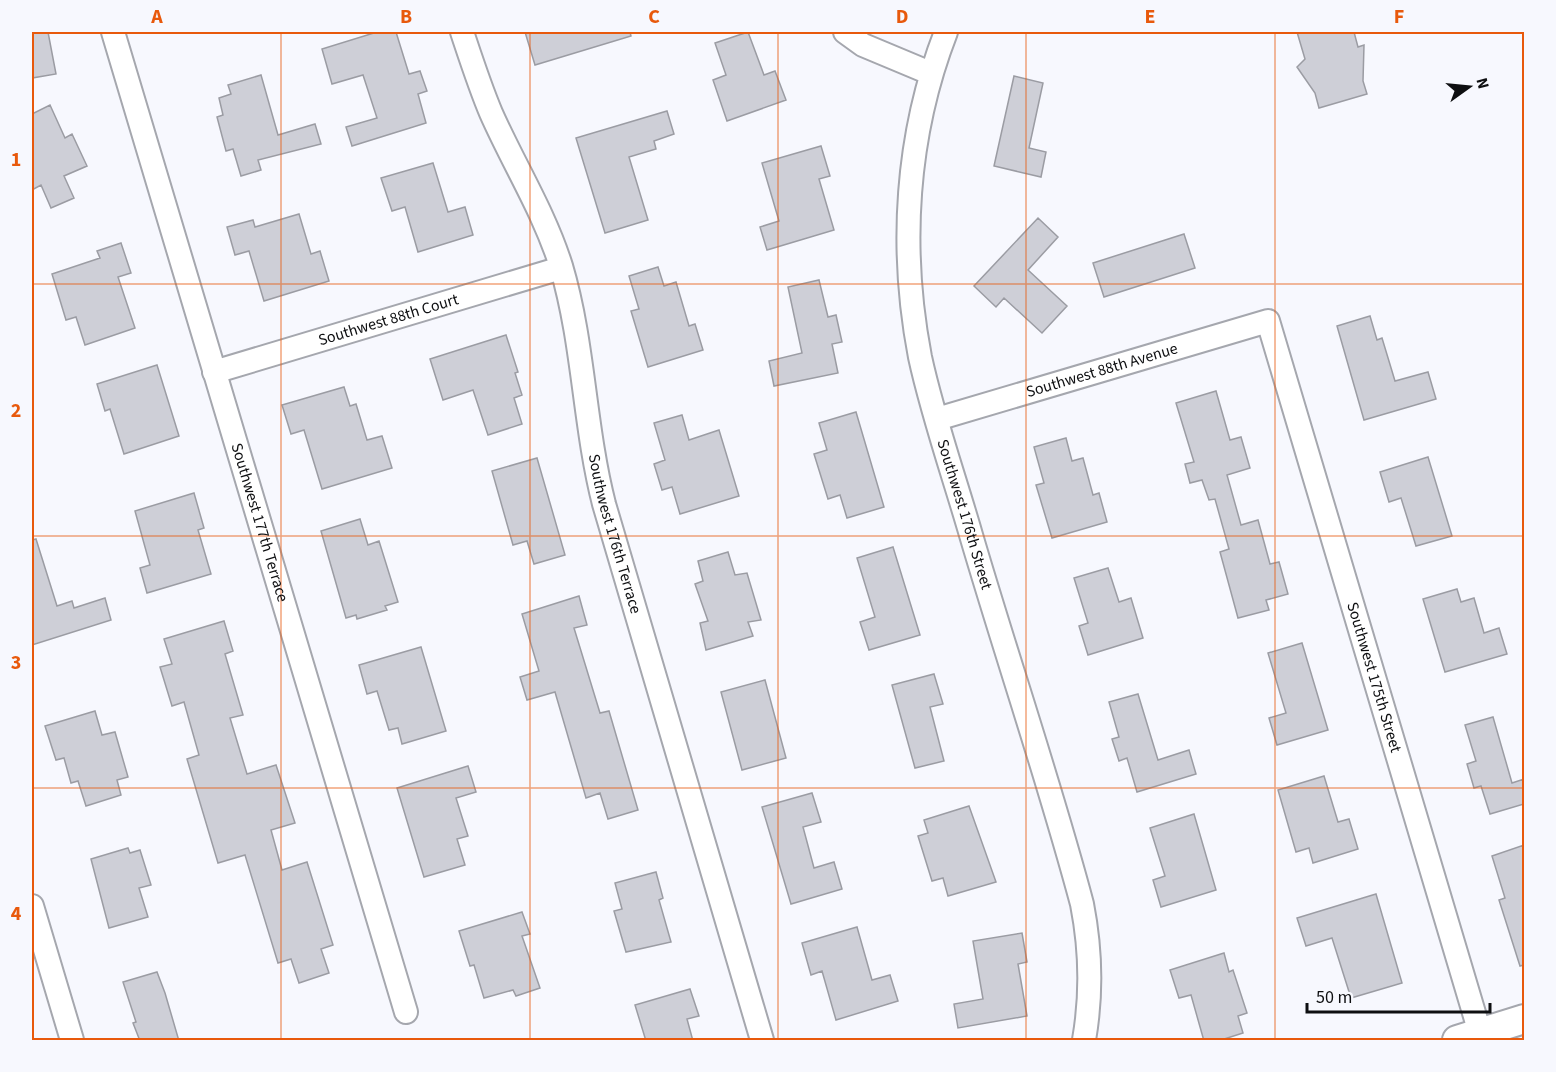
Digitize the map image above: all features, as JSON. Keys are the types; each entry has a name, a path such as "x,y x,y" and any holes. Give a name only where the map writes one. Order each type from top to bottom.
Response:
{"street":[{"name":"Southwest 177th Terrace","path":"113,32 406,1012"},
{"name":"Southwest 176th Terrace","path":"462,32 491,113 537,205 561,268 576,337 593,464 762,1041"},
{"path":"845,32 863,45 930,73"},
{"name":"Southwest 176th Street","path":"946,32 930,73 914,157 908,251 917,337 937,420 1082,904 1090,964 1090,997 1084,1041"},
{"name":"Southwest 88th Court","path":"214,372 561,268"},
{"name":"Southwest 88th Avenue","path":"937,420 1268,321"},
{"name":"Southwest 175th Street","path":"1268,321 1468,1037"},
{"path":"32,906 35,931 72,1041"},
{"path":"1468,1037 1524,1019"}],"building":[{"path":"32,32 48,32 56,74 32,78"},
{"path":"377,32 396,32 409,74 420,71 427,91 418,94 426,123 352,146 346,127 377,118 363,75 332,84 322,49"},
{"path":"525,32 630,32 631,36 535,65"},
{"path":"748,32 764,75 775,71 786,100 727,121 713,80 726,75 715,43"},
{"path":"1297,32 1354,32 1358,47 1364,45 1363,81 1367,94 1319,108 1315,93 1297,67 1305,59"},
{"path":"261,75 278,135 315,124 321,144 258,160 261,170 241,176 233,149 226,151 217,117 223,115 219,98 231,94 228,85"},
{"path":"1014,76 1043,83 1029,148 1046,152 1041,177 994,166"},
{"path":"50,105 65,138 72,134 87,166 64,176 74,198 51,208 41,185 32,190 32,114"},
{"path":"667,111 674,134 654,141 656,149 629,157 648,220 605,233 576,138"},
{"path":"821,146 830,176 819,179 834,230 767,250 760,227 779,221 762,163"},
{"path":"433,163 448,212 465,207 473,235 418,252 405,207 392,211 381,178"},
{"path":"299,214 311,254 320,251 329,281 264,301 249,251 235,255 227,227 253,220 255,227"},
{"path":"1038,218 1058,237 1028,270 1067,306 1042,333 1004,298 996,307 974,286"},
{"path":"1184,234 1195,268 1104,297 1093,263"},
{"path":"121,243 131,273 118,277 135,328 85,345 76,317 66,320 52,274 100,258 97,251"},
{"path":"658,267 664,286 676,282 689,326 695,324 703,350 648,367 631,311 639,309 629,276"},
{"path":"819,280 828,317 836,315 842,342 832,344 838,373 774,386 769,361 802,353 788,287"},
{"path":"1370,316 1377,340 1382,338 1395,381 1428,372 1436,399 1364,420 1337,326"},
{"path":"506,335 518,372 515,373 522,395 514,398 522,424 488,435 473,390 443,400 430,359"},
{"path":"157,365 179,436 124,454 110,409 105,411 97,384"},
{"path":"344,387 350,406 356,404 367,440 382,436 392,468 322,489 304,430 291,434 282,405"},
{"path":"1216,391 1230,440 1241,437 1250,468 1227,475 1241,525 1258,520 1270,564 1279,562 1288,594 1266,600 1269,610 1238,618 1220,552 1229,549 1215,499 1209,500 1202,480 1190,483 1185,464 1194,462 1176,403"},
{"path":"856,412 884,507 847,518 840,495 828,499 814,454 827,450 819,423"},
{"path":"682,415 689,440 719,430 739,496 680,514 672,487 662,490 654,464 665,460 654,423"},
{"path":"1066,438 1072,461 1083,458 1093,495 1099,493 1107,522 1052,538 1036,485 1044,483 1034,447"},
{"path":"1428,457 1452,536 1416,546 1401,498 1389,502 1380,472"},
{"path":"537,458 565,555 534,564 527,541 513,545 492,471"},
{"path":"194,493 204,528 198,530 211,574 147,593 140,568 150,565 135,511"},
{"path":"360,519 368,545 379,541 398,602 385,606 387,610 357,619 356,615 346,618 321,531"},
{"path":"36,539 57,606 72,601 74,608 105,598 111,620 32,645 32,540"},
{"path":"893,547 920,635 869,650 860,622 875,617 857,558"},
{"path":"728,552 735,575 747,573 761,620 748,622 753,636 706,650 700,623 708,621 695,584 703,581 698,561"},
{"path":"1108,568 1119,602 1131,598 1143,638 1088,655 1079,626 1088,623 1074,578"},
{"path":"1457,589 1461,602 1474,598 1484,633 1499,628 1507,654 1445,672 1423,599"},
{"path":"579,596 587,625 574,628 600,713 609,711 638,810 608,819 600,793 586,798 555,692 527,700 520,677 539,671 522,614"},
{"path":"224,621 233,651 225,654 243,715 230,718 247,774 276,765 295,823 271,830 282,870 307,862 333,945 321,949 329,973 299,983 291,959 278,963 245,855 218,863 187,759 199,755 184,702 172,706 160,667 172,664 164,639"},
{"path":"1302,643 1328,730 1277,745 1269,718 1286,713 1268,653"},
{"path":"421,647 446,731 402,744 398,728 389,730 377,691 367,694 359,665"},
{"path":"934,674 943,704 930,707 944,761 915,768 892,685"},
{"path":"765,680 786,758 742,770 721,692"},
{"path":"1138,694 1158,760 1189,750 1196,774 1137,792 1127,758 1119,761 1112,739 1119,737 1109,702"},
{"path":"95,711 102,735 115,732 128,777 117,780 121,795 86,806 78,781 71,783 64,758 56,760 45,726"},
{"path":"1493,717 1512,783 1524,779 1524,804 1490,814 1481,786 1474,788 1467,764 1476,761 1465,725"},
{"path":"468,766 476,792 456,798 468,836 457,839 465,865 424,877 397,788"},
{"path":"1324,776 1338,822 1349,819 1358,849 1313,863 1309,848 1296,852 1278,790"},
{"path":"812,793 821,822 803,827 814,868 834,862 842,889 791,904 762,807"},
{"path":"969,806 996,882 948,896 943,878 932,881 918,836 928,833 924,820"},
{"path":"1194,814 1216,890 1161,907 1153,880 1165,876 1150,828"},
{"path":"1524,845 1524,965 1520,966 1499,900 1505,898 1492,856"},
{"path":"128,848 130,853 140,850 151,885 139,888 148,917 109,928 91,859"},
{"path":"656,872 663,898 659,900 671,942 626,952 614,911 622,909 615,883"},
{"path":"1376,894 1402,983 1351,998 1332,938 1306,946 1297,918"},
{"path":"522,912 530,934 522,936 540,988 516,996 513,990 484,998 474,965 470,966 459,931"},
{"path":"857,927 872,980 890,975 898,1001 836,1020 822,971 811,975 802,943"},
{"path":"1022,933 1027,962 1018,964 1027,1016 958,1028 954,1004 983,999 973,941"},
{"path":"1224,953 1229,972 1233,970 1247,1013 1238,1016 1243,1033 1218,1041 1204,1041 1191,995 1179,998 1170,970"},
{"path":"157,972 179,1041 140,1041 133,1023 136,1022 123,982"},
{"path":"690,989 699,1016 687,1019 693,1041 646,1041 635,1005"}]}
